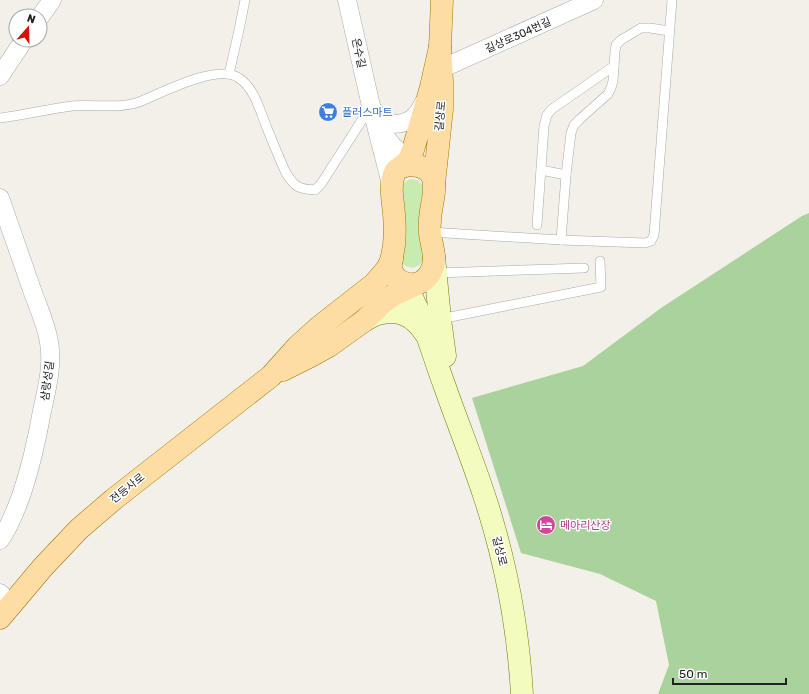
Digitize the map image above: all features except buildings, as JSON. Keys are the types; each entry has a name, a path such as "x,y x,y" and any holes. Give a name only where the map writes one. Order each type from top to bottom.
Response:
{"main road":[{"name":"길상로","path":"392,259 394,230 392,179 396,171 411,164 413,150 436,78 440,47 442,0"},
{"name":"길상로","path":"435,265 430,232 430,219 442,109 442,82 436,78"},
{"path":"411,164 427,170 432,176 434,184"},
{"path":"392,259 392,273 396,278 408,285"},
{"name":"전등사로","path":"4,605 80,529 114,499 271,376 297,347 320,326 374,284 392,259"},
{"name":"전등사로","path":"271,376 329,346 364,321 383,302 408,285 424,280 430,274 433,266 435,265"}],"street":[{"name":"온수길","path":"347,0 371,106"},
{"name":"길상로304번길","path":"436,78 594,0"},
{"path":"0,76 19,48"},
{"path":"371,106 380,120 387,123 402,124 411,120 417,115 436,78"},
{"path":"371,106 388,140 411,164"},
{"path":"371,106 392,188"},
{"name":"삼랑성길","path":"0,198 46,326 51,362 35,448 27,478 7,531 0,540"},
{"name":"길상로","path":"435,265 440,320 454,414"},
{"name":"길상로","path":"408,285 417,305 454,414 485,498 503,561 516,631 522,694"},
{"path":"364,321 377,314 386,312 406,315 414,319 419,324 428,338"}],"lane":[{"path":"229,74 245,0"},
{"path":"430,232 561,240 645,243 651,241 654,235 672,0"},
{"path":"561,240 566,175 571,132 574,125 608,94 613,81 616,45 621,40 641,28 669,31"},
{"path":"537,225 546,115 552,108 614,66"},
{"path":"0,118 72,106 122,105 137,102 211,74 229,74 238,77 246,83 254,96 286,173 292,183 302,189 314,190 321,184 371,106"},
{"path":"541,170 566,175"},
{"path":"440,320 601,287 600,261"},
{"path":"435,265 584,268"}],"green space":[{"path":"411,179 419,182 423,188 419,223 422,261 417,267 413,268 405,265 401,258 404,214 402,186 406,181"},
{"path":"809,213 809,694 658,694 669,665 656,601 600,574 521,553 472,398 583,366 661,308 802,216"}],"place":[{"name":"플러스마트","path":"328,112"},
{"name":"메아리산장","path":"546,525"}]}
